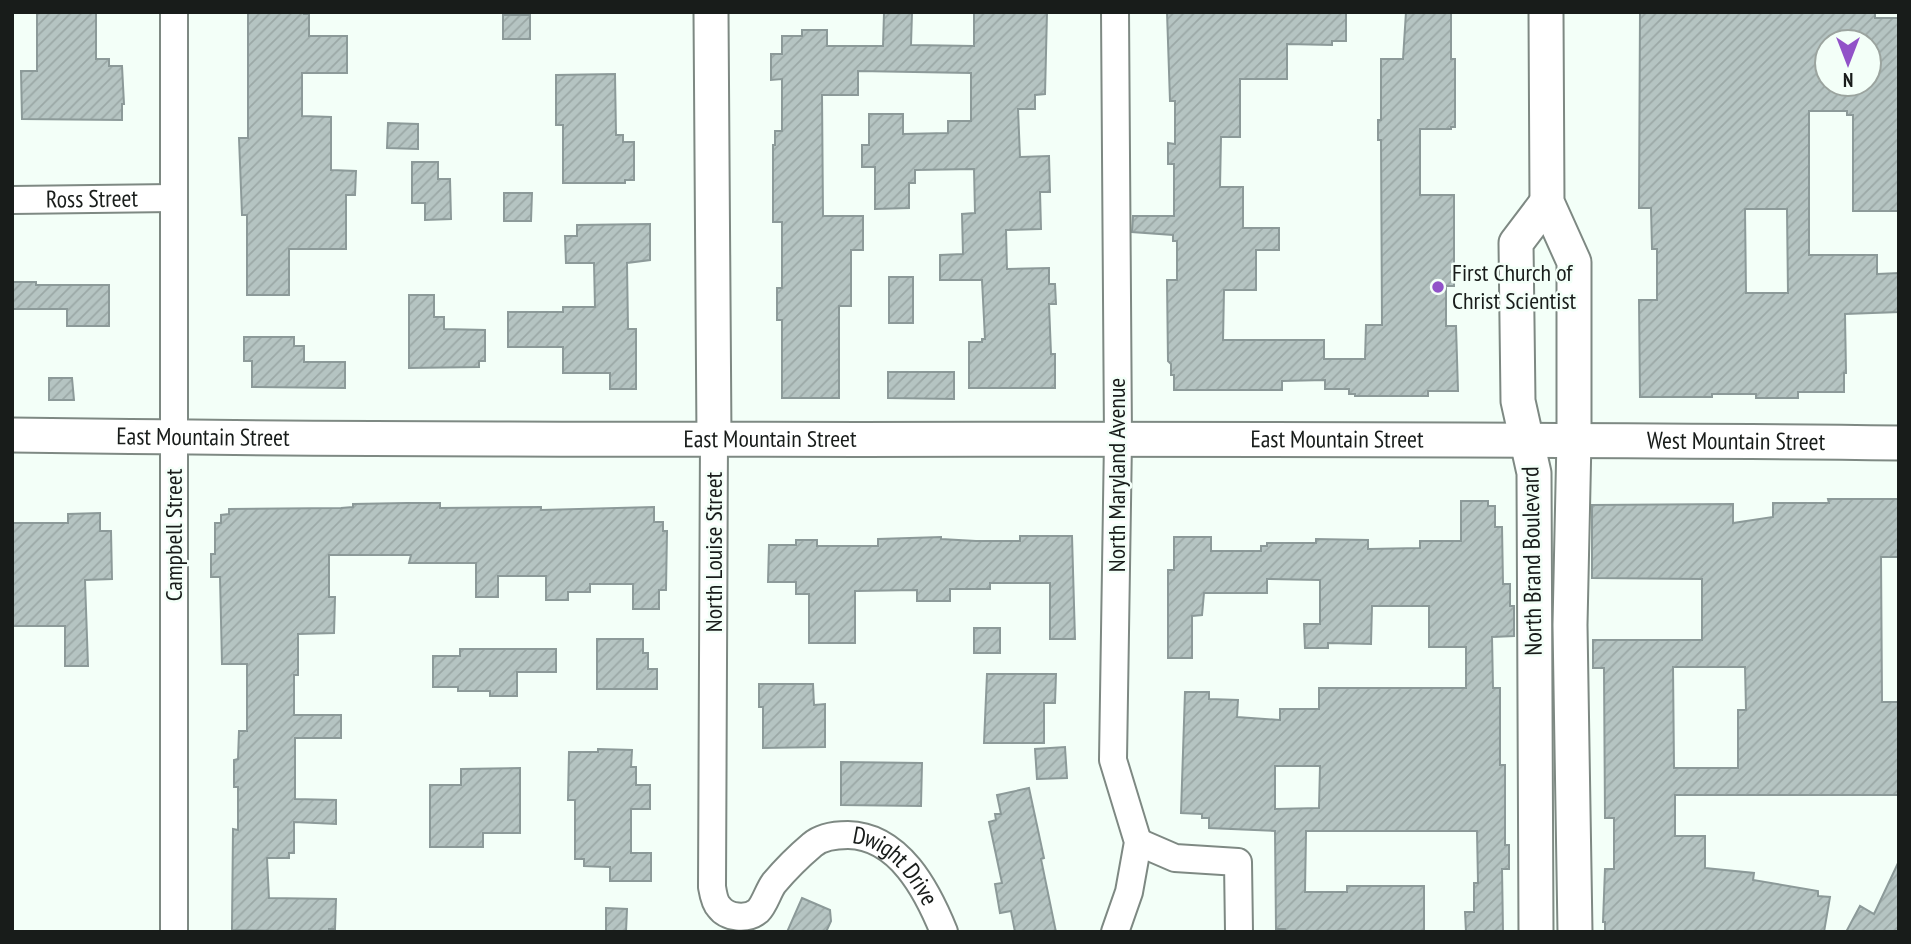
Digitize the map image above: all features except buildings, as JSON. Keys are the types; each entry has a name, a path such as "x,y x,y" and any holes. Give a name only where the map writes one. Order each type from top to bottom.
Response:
{"street":[{"name":"Campbell Street","path":"173,12 174,932"},
{"name":"North Louise Street","path":"711,12 714,439 712,887 718,907 731,916"},
{"name":"North Maryland Avenue","path":"1115,12 1118,440 1113,760 1138,842 1129,892 1115,932"},
{"name":"North Brand Boulevard","path":"1546,12 1547,202 1574,262 1570,625 1575,932"},
{"name":"Ross Street","path":"12,200 173,198"},
{"name":"North Brand Boulevard","path":"1536,932 1534,473 1518,401 1516,243 1547,202"},
{"name":"East Mountain Street","path":"12,435 714,439 1574,439"},
{"name":"West Mountain Street","path":"1574,439 1899,443"},
{"name":"Dwight Drive","path":"731,916 745,916 758,911 774,884 814,843 837,835 856,835 879,843 907,865 922,886 944,932"},
{"path":"1138,842 1175,858 1238,862 1239,932"}],"place":[{"name":"First Church of Christ Scientist","path":"1438,287"}]}
